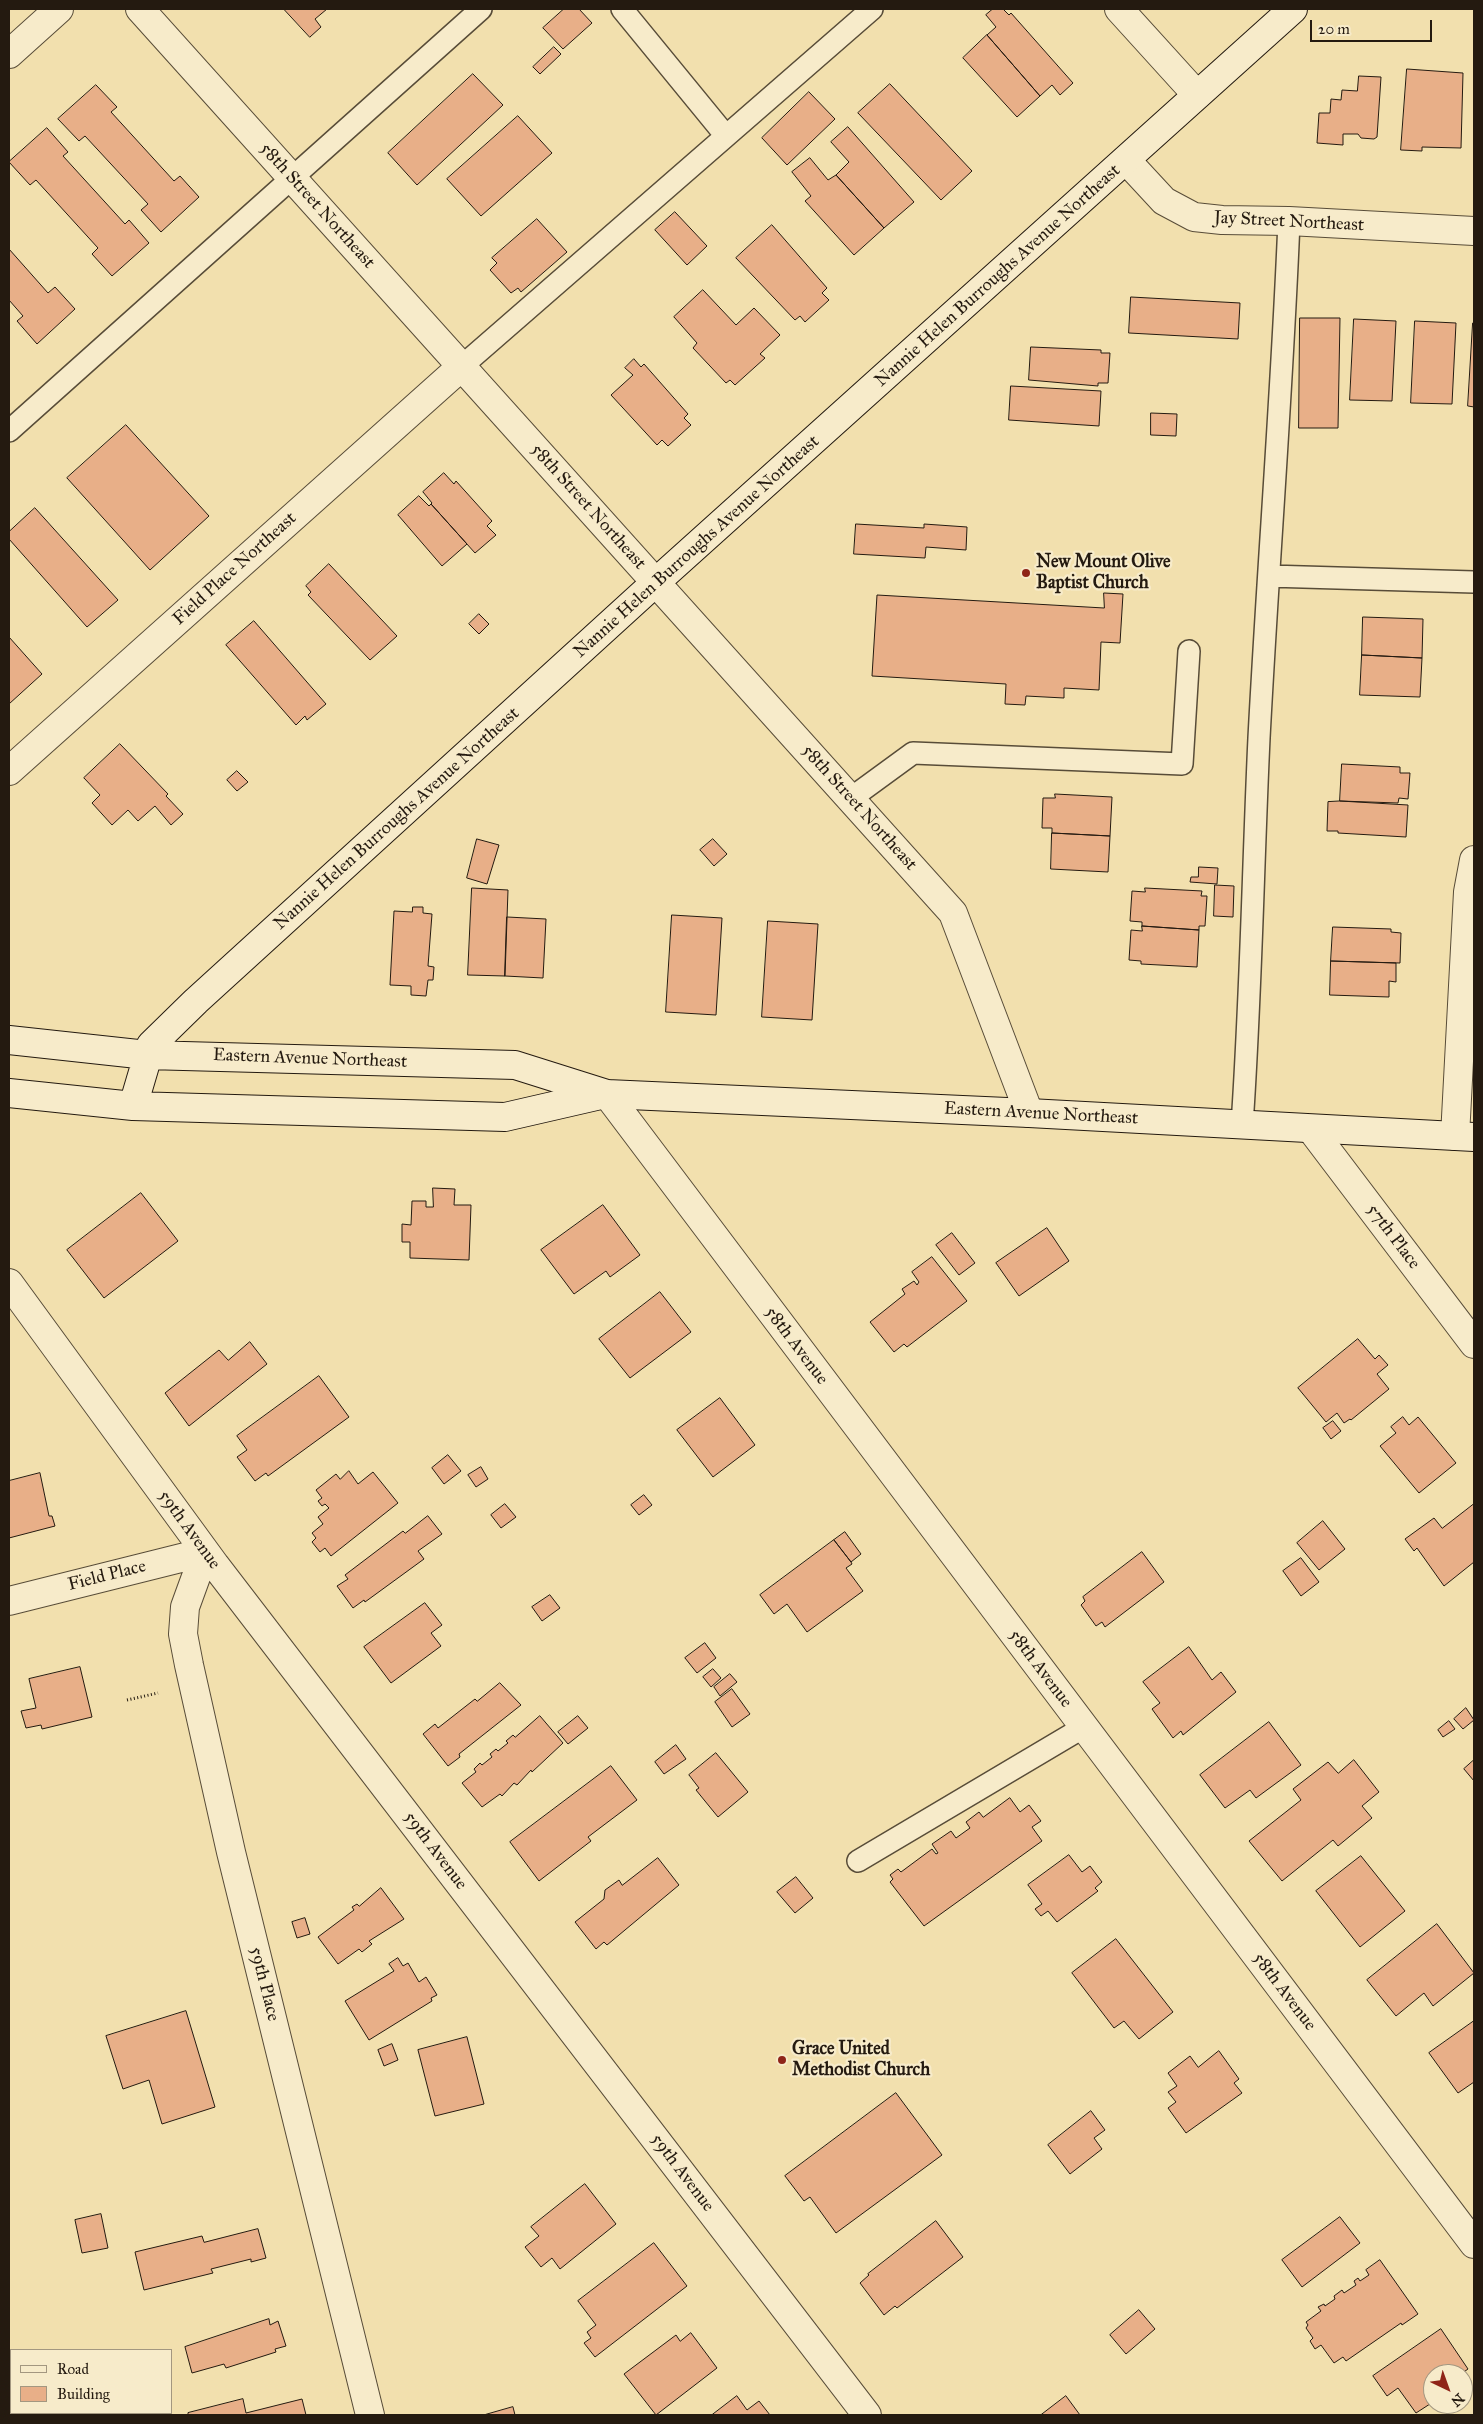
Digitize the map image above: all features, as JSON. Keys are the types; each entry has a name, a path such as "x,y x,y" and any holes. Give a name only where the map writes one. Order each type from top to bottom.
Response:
{"street":[{"path":"9,54 59,9"},
{"name":"58th Street Northeast","path":"140,9 953,912 1029,1113"},
{"path":"1119,9 1197,96"},
{"name":"Nannie Helen Burroughs Avenue Northeast","path":"133,1106 151,1045 196,1001 656,582 1293,9"},
{"name":"Jay Street Northeast","path":"1126,160 1164,201 1194,217 1222,220 1289,221 1474,231"},
{"name":"Field Place Northeast","path":"9,771 461,367"},
{"path":"1465,1137 1468,892 1474,860"},
{"name":"Eastern Avenue Northeast","path":"9,1040 147,1055 515,1065 607,1094 1029,1113 1465,1137"},
{"name":"Eastern Avenue Northeast","path":"9,1093 133,1106 505,1117 607,1094"},
{"name":"58th Avenue","path":"607,1094 1474,2244"},
{"name":"57th Place","path":"1311,1129 1474,1344"},
{"name":"59th Avenue","path":"9,1283 204,1552 867,2415"},
{"name":"Field Place","path":"9,1601 204,1552"},
{"name":"59th Place","path":"204,1552 184,1607 184,1634 188,1665 231,1852 370,2415"}],"lane":[{"path":"9,431 481,9"},
{"path":"622,9 726,136"},
{"path":"461,367 872,9"},
{"path":"1242,1124 1250,1008 1254,851 1284,346 1289,221"},
{"path":"1269,576 1474,582"},
{"path":"850,799 913,753 1182,764 1189,651"},
{"path":"858,1861 1084,1727"}],"path":[{"path":"127,1700 164,1691"}],"building":[{"path":"284,9 327,9 315,19 321,27 310,37"},
{"path":"564,9 579,9 592,23 563,49 543,28"},
{"path":"993,9 1003,9 1009,15 1011,13 1073,83 1060,95 1052,85 1040,96 987,35 996,27 986,15"},
{"path":"987,35 1040,96 1017,117 963,58"},
{"path":"554,47 561,54 540,74 533,67"},
{"path":"1407,69 1463,73 1461,148 1422,147 1422,151 1401,150"},
{"path":"473,74 503,105 417,185 388,153"},
{"path":"1359,76 1381,77 1377,137 1374,139 1361,138 1358,134 1343,134 1343,145 1317,143 1319,113 1330,113 1331,99 1341,100 1342,90 1357,91"},
{"path":"890,84 972,171 941,200 858,113"},
{"path":"96,85 117,107 111,112 174,181 180,176 199,197 161,232 141,210 148,204 85,136 79,141 58,119"},
{"path":"809,92 835,119 787,165 762,138"},
{"path":"518,116 552,153 481,216 447,179"},
{"path":"848,127 914,202 884,228 836,175 849,162 831,142"},
{"path":"47,128 68,152 63,156 125,224 129,220 149,243 112,276 92,254 98,248 36,180 30,185 9,162"},
{"path":"810,158 828,180 836,175 884,228 854,255 805,201 811,196 792,172"},
{"path":"675,212 707,246 687,265 655,230"},
{"path":"537,219 567,252 521,292 518,288 511,293 490,270 497,263 492,258"},
{"path":"772,225 827,288 822,293 829,300 805,322 800,316 795,320 736,258"},
{"path":"9,249 48,293 55,287 75,309 37,344 17,321 23,316 9,300"},
{"path":"703,290 736,325 754,308 780,335 760,354 765,358 735,385 730,380 726,383 693,348 697,343 674,317"},
{"path":"1131,297 1240,303 1238,339 1129,333"},
{"path":"1300,318 1340,318 1338,428 1299,428"},
{"path":"1354,319 1396,321 1392,401 1350,400"},
{"path":"1415,321 1456,323 1452,404 1411,403"},
{"path":"1474,323 1474,407 1468,406"},
{"path":"1031,347 1101,350 1101,353 1110,353 1108,383 1098,383 1098,386 1029,380"},
{"path":"634,359 641,367 644,364 688,414 684,418 691,425 668,446 662,440 657,445 611,395 633,375 625,368"},
{"path":"1011,386 1101,391 1099,426 1009,420"},
{"path":"1151,413 1177,414 1176,436 1151,435"},
{"path":"126,425 209,516 150,570 67,478"},
{"path":"444,473 454,484 456,481 492,521 487,526 496,535 475,553 431,504 423,492"},
{"path":"419,496 429,506 431,504 467,544 442,566 398,515"},
{"path":"35,508 118,600 87,627 9,539 9,532"},
{"path":"856,524 924,528 924,524 967,527 966,550 926,547 925,558 854,554"},
{"path":"329,564 397,636 370,660 308,595 311,592 306,586"},
{"path":"1104,593 1123,594 1120,643 1101,642 1099,690 1064,688 1064,698 1026,696 1025,705 1005,704 1006,684 872,676 877,595 1104,608"},
{"path":"479,614 489,624 479,634 469,624"},
{"path":"1363,617 1423,619 1422,658 1362,655"},
{"path":"254,621 326,704 307,720 305,716 296,725 226,645"},
{"path":"9,637 42,674 9,704"},
{"path":"1362,655 1422,658 1420,697 1360,695"},
{"path":"120,744 168,794 166,796 183,814 171,825 155,806 138,821 128,810 112,825 92,803 100,795 84,778"},
{"path":"1342,764 1400,767 1400,773 1410,773 1408,799 1399,798 1398,803 1340,801"},
{"path":"237,771 248,782 237,791 227,780"},
{"path":"1055,794 1112,797 1110,836 1052,833 1052,828 1042,828 1043,798 1055,798"},
{"path":"1328,802 1408,805 1406,837 1327,831"},
{"path":"1052,833 1110,836 1108,872 1051,869"},
{"path":"477,839 499,845 487,884 467,878"},
{"path":"713,839 727,854 714,866 700,850"},
{"path":"1199,867 1218,868 1217,884 1190,882 1191,877 1198,877"},
{"path":"1215,885 1234,886 1233,917 1214,916"},
{"path":"472,888 508,890 505,976 468,975"},
{"path":"1145,888 1202,891 1201,896 1207,896 1205,926 1199,926 1199,930 1142,926 1142,922 1130,921 1132,891 1145,892"},
{"path":"413,907 423,907 423,913 432,914 428,966 434,967 433,980 428,980 426,996 411,995 411,986 390,985 394,911 412,912"},
{"path":"672,915 722,918 716,1015 666,1012"},
{"path":"507,917 546,919 543,978 505,976"},
{"path":"768,921 818,924 812,1020 762,1017"},
{"path":"1142,926 1199,930 1197,967 1141,964 1141,961 1129,960 1131,930 1142,931"},
{"path":"1333,927 1391,929 1391,932 1401,933 1400,963 1331,961"},
{"path":"1331,961 1396,963 1396,982 1389,981 1389,997 1330,995"},
{"path":"433,1188 455,1189 454,1205 471,1205 469,1260 410,1258 410,1242 402,1242 402,1224 411,1225 412,1201 426,1201 426,1207 433,1207"},
{"path":"141,1193 178,1241 104,1298 67,1250"},
{"path":"603,1205 640,1255 610,1277 606,1271 574,1294 541,1250"},
{"path":"1047,1228 1069,1261 1019,1296 996,1263"},
{"path":"952,1233 975,1263 959,1275 936,1245"},
{"path":"932,1257 967,1301 907,1347 904,1344 894,1352 870,1322 905,1294 902,1289 914,1281 917,1285 919,1282 912,1272"},
{"path":"660,1292 691,1332 630,1378 599,1339"},
{"path":"1358,1339 1375,1359 1379,1355 1388,1365 1377,1374 1389,1389 1351,1420 1344,1423 1337,1413 1326,1422 1298,1388"},
{"path":"250,1342 267,1364 189,1426 165,1393 219,1350 228,1360"},
{"path":"319,1376 349,1417 268,1476 266,1473 255,1481 237,1457 247,1450 237,1436"},
{"path":"720,1398 755,1445 713,1477 677,1430"},
{"path":"1403,1417 1409,1425 1418,1417 1456,1463 1419,1493 1380,1446 1396,1433 1391,1427"},
{"path":"1333,1421 1341,1431 1331,1439 1323,1428"},
{"path":"448,1455 461,1471 444,1484 432,1468"},
{"path":"481,1467 488,1479 476,1487 468,1475"},
{"path":"349,1471 358,1484 373,1472 398,1503 331,1556 325,1548 320,1552 312,1542 316,1538 312,1533 323,1524 318,1517 329,1508 325,1504 322,1506 318,1501 322,1498 316,1490 336,1474 340,1479"},
{"path":"40,1473 49,1516 52,1516 55,1526 9,1538 9,1481"},
{"path":"644,1495 652,1505 639,1515 631,1505"},
{"path":"505,1504 516,1517 501,1528 491,1515"},
{"path":"1474,1504 1474,1562 1444,1586 1417,1548 1414,1551 1405,1539 1434,1518 1442,1528"},
{"path":"428,1516 442,1534 418,1551 424,1559 365,1602 364,1600 353,1608 337,1586 348,1579 345,1575 403,1531 405,1533"},
{"path":"1323,1521 1345,1549 1319,1570 1297,1543"},
{"path":"845,1532 861,1554 851,1562 834,1540"},
{"path":"834,1540 851,1562 852,1564 846,1568 863,1591 807,1632 787,1604 774,1614 760,1595"},
{"path":"1142,1552 1164,1582 1105,1627 1102,1622 1096,1626 1081,1605 1085,1601 1083,1597"},
{"path":"1301,1558 1319,1582 1301,1596 1283,1571"},
{"path":"550,1595 560,1608 542,1621 532,1607"},
{"path":"425,1603 442,1625 431,1633 441,1646 391,1683 364,1647"},
{"path":"705,1643 716,1658 697,1673 685,1658"},
{"path":"1189,1647 1212,1680 1221,1672 1236,1692 1183,1735 1181,1731 1173,1738 1152,1709 1160,1703 1143,1682"},
{"path":"80,1667 92,1717 42,1729 41,1725 26,1728 21,1711 36,1708 29,1679"},
{"path":"713,1669 721,1678 711,1687 703,1677"},
{"path":"730,1674 737,1682 720,1696 714,1687"},
{"path":"500,1683 521,1705 459,1754 460,1757 448,1766 423,1734 435,1724 438,1728 475,1699 477,1701"},
{"path":"732,1689 750,1714 732,1727 715,1702"},
{"path":"1466,1708 1474,1720 1463,1729 1454,1719"},
{"path":"540,1716 563,1743 532,1772 531,1770 517,1785 514,1783 502,1796 500,1794 482,1807 462,1783 476,1772 474,1769 480,1763 482,1765 492,1757 490,1754 496,1749 498,1751 508,1743 506,1741 513,1735 515,1737"},
{"path":"578,1716 588,1728 568,1744 558,1732"},
{"path":"1449,1721 1455,1729 1443,1737 1438,1730"},
{"path":"1269,1722 1301,1765 1256,1798 1250,1790 1225,1808 1200,1775"},
{"path":"676,1745 686,1759 664,1774 655,1762"},
{"path":"716,1753 748,1792 718,1817 696,1790 699,1788 689,1775"},
{"path":"1354,1760 1379,1792 1362,1806 1372,1818 1338,1846 1333,1840 1282,1881 1249,1841 1301,1800 1293,1789 1328,1762 1338,1773"},
{"path":"1474,1760 1474,1781 1464,1769"},
{"path":"611,1766 637,1800 588,1837 591,1841 539,1881 510,1842"},
{"path":"1010,1798 1020,1812 1029,1805 1041,1821 1032,1827 1042,1841 924,1926 890,1882 893,1879 890,1875 898,1869 901,1872 932,1849 936,1854 938,1853 932,1844 951,1831 956,1838 970,1828 966,1822 979,1812 983,1817"},
{"path":"1069,1855 1082,1872 1090,1866 1102,1882 1095,1888 1098,1891 1057,1922 1048,1911 1041,1916 1035,1909 1042,1904 1028,1885"},
{"path":"1361,1856 1405,1911 1360,1947 1316,1891"},
{"path":"658,1858 679,1885 607,1945 604,1942 596,1949 575,1922 604,1899 605,1890 619,1880 622,1885"},
{"path":"796,1877 813,1898 795,1913 777,1892"},
{"path":"381,1888 404,1919 369,1941 372,1944 362,1952 359,1949 338,1964 318,1937 354,1910 352,1907 357,1904 359,1906"},
{"path":"305,1918 310,1934 297,1938 292,1922"},
{"path":"1437,1924 1474,1973 1433,2006 1424,1993 1396,2016 1367,1980"},
{"path":"1116,1939 1173,2012 1139,2039 1124,2021 1114,2028 1072,1973"},
{"path":"398,1958 403,1966 408,1963 419,1982 426,1977 437,1995 431,1998 432,2001 369,2040 345,2001 394,1971 389,1964"},
{"path":"186,2011 215,2107 162,2124 149,2080 123,2089 106,2036"},
{"path":"1474,2021 1474,2082 1458,2093 1429,2053"},
{"path":"467,2037 484,2104 435,2116 418,2050"},
{"path":"392,2044 398,2060 384,2066 378,2050"},
{"path":"1219,2051 1239,2079 1234,2083 1242,2093 1186,2133 1168,2108 1176,2102 1168,2092 1177,2086 1168,2073 1190,2056 1198,2067"},
{"path":"896,2093 942,2155 836,2233 810,2197 804,2201 785,2176"},
{"path":"1091,2111 1105,2130 1094,2138 1102,2149 1070,2174 1048,2145"},
{"path":"585,2184 616,2224 560,2269 552,2258 541,2267 525,2247 539,2236 531,2227"},
{"path":"101,2214 108,2248 82,2253 75,2220"},
{"path":"1340,2217 1360,2243 1302,2287 1282,2260"},
{"path":"936,2221 963,2257 897,2308 895,2306 884,2315 860,2283 868,2274"},
{"path":"258,2229 266,2258 251,2262 251,2259 211,2269 213,2273 144,2290 135,2252 202,2236 204,2242"},
{"path":"654,2243 687,2286 595,2357 584,2343 591,2338 587,2332 596,2325 578,2301"},
{"path":"1380,2260 1418,2314 1402,2325 1401,2323 1346,2361 1343,2357 1334,2363 1321,2345 1315,2349 1310,2341 1313,2338 1306,2328 1308,2325 1306,2322 1321,2311 1318,2307 1324,2304 1325,2306 1335,2299 1334,2296 1342,2290 1344,2293 1356,2285 1354,2281 1358,2278 1360,2281 1369,2275 1366,2270"},
{"path":"1139,2310 1155,2329 1126,2354 1110,2335"},
{"path":"269,2319 270,2325 278,2321 286,2346 275,2349 276,2352 226,2368 224,2364 192,2373 185,2347"},
{"path":"1441,2329 1465,2364 1423,2364 1423,2408 1416,2413 1398,2388 1387,2396 1373,2376"},
{"path":"691,2333 717,2368 656,2415 624,2374 676,2335 680,2341"},
{"path":"737,2396 747,2410 759,2401 770,2415 712,2415"},
{"path":"1066,2396 1080,2415 1041,2415"},
{"path":"243,2399 246,2413 302,2399 306,2415 188,2415 188,2413"},
{"path":"513,2407 515,2415 484,2415"}],"place":[{"name":"New Mount Olive Baptist Church","path":"1026,573"},
{"name":"Grace United Methodist Church","path":"782,2060"}]}
